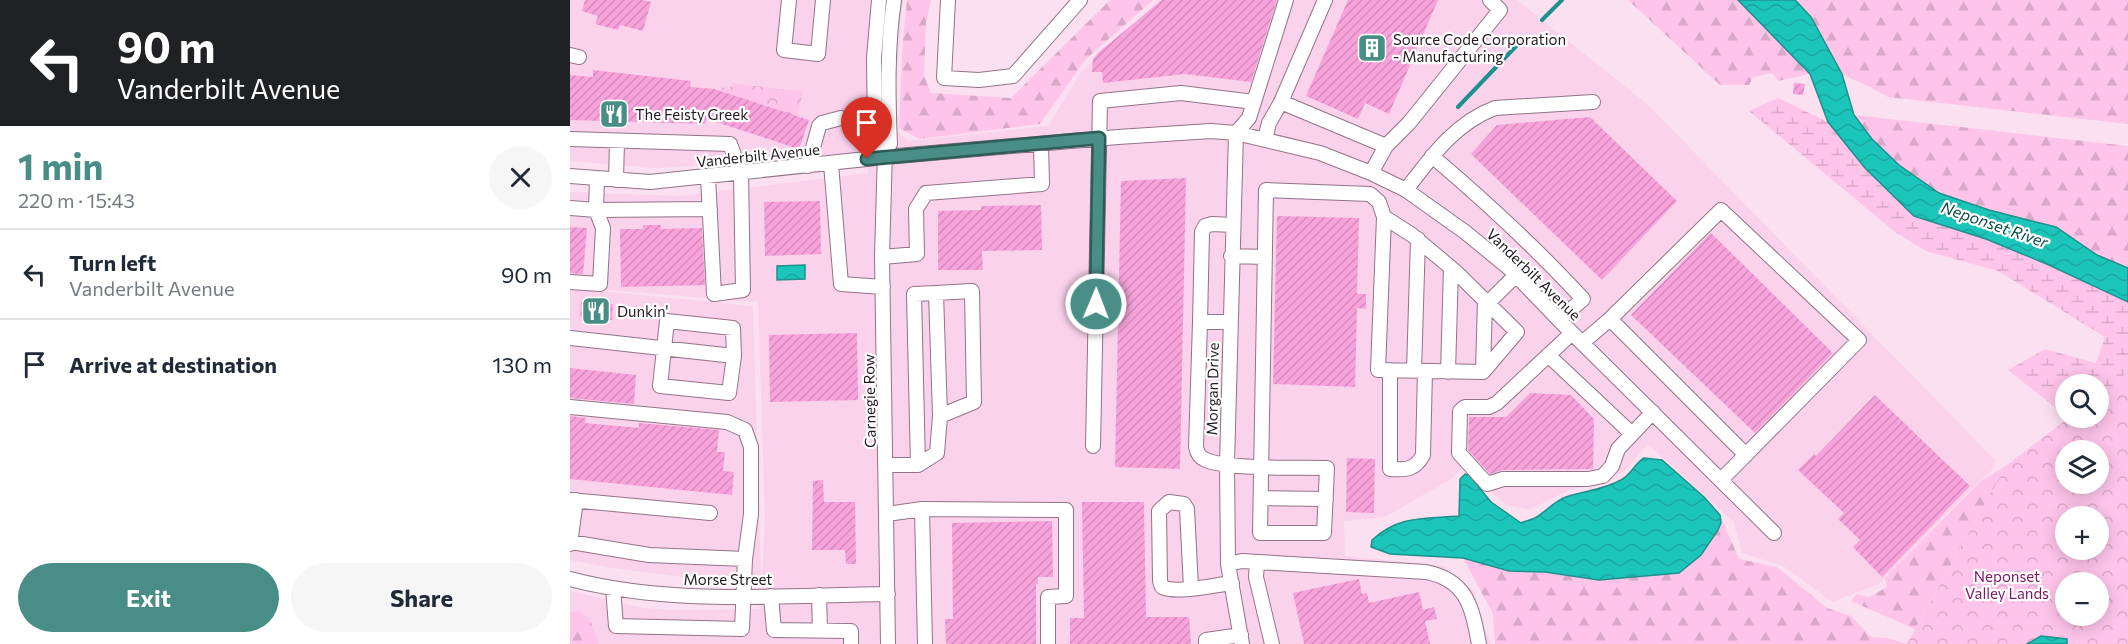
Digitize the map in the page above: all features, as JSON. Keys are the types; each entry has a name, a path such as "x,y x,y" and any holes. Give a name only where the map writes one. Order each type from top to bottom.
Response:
{"street":[{"path":"789,0 784,50 818,54 823,0"},
{"path":"879,0 874,58 875,142 885,154"},
{"name":"Carnegie Row","path":"888,644 882,257 885,154 890,144 889,42 894,0"},
{"path":"948,0 944,78 979,80 1013,76 1080,0"},
{"path":"1236,133 1249,118 1286,0"},
{"path":"1265,139 1269,123 1281,102 1324,0"},
{"path":"1370,194 1386,146 1409,123 1500,10 1490,0"},
{"path":"1093,446 1100,101 1181,93 1254,102"},
{"path":"1281,102 1386,146"},
{"path":"1406,190 1432,156 1458,129 1480,114 1495,108 1593,102"},
{"path":"808,166 819,126 841,118"},
{"name":"Vanderbilt Avenue","path":"570,176 651,182 831,164 885,154 1202,132 1236,133 1320,153 1375,174 1406,190 1466,232 1516,275 1774,533"},
{"name":"Morgan Drive","path":"1236,133 1227,464 1228,564 1241,640"},
{"path":"570,139 730,144 741,174 743,290 714,294 708,177"},
{"path":"616,180 617,141"},
{"path":"882,257 917,254 916,209 926,193 1042,184 1041,144"},
{"path":"1432,156 1476,194 1552,266 1583,299 1559,320"},
{"path":"831,164 841,284 883,287"},
{"path":"570,282 600,284 603,228 596,210 597,178"},
{"path":"1233,225 1212,224 1205,226 1202,232 1196,447 1203,459 1227,464 1261,466 1327,468 1324,533 1260,533 1261,498 1261,466 1266,190 1370,194 1379,202 1384,217 1378,370 1483,372 1517,332 1418,239 1384,217"},
{"path":"570,208 596,210 710,209"},
{"path":"1582,343 1610,319 1721,210 1859,340 1721,480"},
{"path":"1390,370 1390,469 1410,470 1418,464 1423,455 1419,371 1418,239"},
{"path":"1232,256 1265,257"},
{"path":"1448,372 1451,268"},
{"path":"1483,372 1486,302 1516,275"},
{"path":"918,465 914,294 972,291 974,402 940,416"},
{"path":"886,465 918,465 937,453 940,416 936,293"},
{"path":"1610,319 1746,455"},
{"path":"667,321 733,328 734,356 729,393 660,386 663,348 667,321"},
{"path":"1200,322 1230,322"},
{"path":"1572,333 1497,403 1489,407 1465,407 1461,411 1459,453 1487,484 1503,479 1588,479 1603,476 1612,466 1618,449 1653,412"},
{"path":"570,338 734,356"},
{"path":"1548,355 1632,434"},
{"path":"570,407 727,422 745,430 751,447 751,514 745,559 742,629 616,626 613,588"},
{"path":"1261,498 1326,499"},
{"path":"710,513 573,500 570,543 649,555 745,559"},
{"path":"1191,588 1187,509 1184,504 1168,502 1159,511 1162,587 1168,590 1191,588 1232,583"},
{"path":"922,510 925,644"},
{"path":"887,514 922,510 1065,510 1066,596 1048,597 1048,644"},
{"path":"1228,564 1242,561 1426,572 1443,576 1456,585 1465,596 1474,616 1479,644"},
{"path":"1257,562 1256,578 1272,644"},
{"name":"Morse Street","path":"570,579 613,588 660,594 771,596 888,594"},
{"path":"819,595 820,630"},
{"path":"771,596 774,637 820,630 850,631 851,644"},
{"path":"1206,644 1206,640 1241,640"}],"shaded area":[{"path":"570,0 903,0 896,85 896,131 909,141 1048,126 1081,72 1159,0 1517,0 1647,104 1996,461 1992,470 1879,584 1832,602 1785,567 1742,553 1734,522 1648,444 1626,469 1609,481 1569,490 1529,510 1506,505 1464,467 1453,478 1385,517 1344,521 1345,556 1444,566 1474,591 1491,644 570,644 570,591 643,608 760,609 765,519 758,302 570,287 570,192 680,196 868,173 866,152 655,168 570,161"},
{"path":"570,288 753,306 761,575 682,577 570,560"}],"green space":[{"path":"907,0 931,0 926,22 924,76 931,93 1011,98 1110,0 1153,0 1085,60 1040,124 919,139 899,128"},
{"path":"1628,0 1738,0 1810,74 1778,81 1772,73 1753,77 1749,85 1720,85"},
{"path":"1795,0 2128,0 2128,124 1888,97 1842,74 1811,17"},
{"path":"733,83 803,92 797,117 720,91 721,87 729,89"},
{"path":"1778,98 1828,122 1865,168 1914,216 1986,239 2128,302 2128,644 2041,636 2055,587 2055,626 2109,626 2109,572 2059,572 2063,560 2109,560 2109,506 2095,506 2091,494 2109,494 2109,467 2116,457 2109,451 2109,440 2096,440 2081,428 2109,428 2109,374 2055,374 2055,407 2008,370 2045,349 2096,363 2105,337 1998,271 1926,251 1895,232 1749,111"},
{"path":"1854,115 2128,146 2128,268 2097,255 2056,227 1989,210 1939,193 1899,165 1872,139"},
{"name":"Neponset Valley Lands","path":"2128,372 2128,644 1907,644 2006,466 2056,428 2109,428 2109,387"},
{"path":"2006,466 1915,629 1851,601 1857,594 1869,597 1887,587 1885,578 1981,481"},
{"path":"1720,515 1739,559 1777,567 1827,608 1851,616 1871,637 1887,638 1907,644 1495,644 1493,614 1463,558 1509,571 1679,573 1701,555 1718,530 1721,523"},
{"path":"581,611 590,620 599,644 570,644 570,612"}],"water":[{"name":"Neponset River","path":"1738,0 1795,0 1811,17 1842,74 1854,115 1872,139 1899,165 1939,193 1989,210 2056,227 2097,255 2128,268 2128,302 1986,239 1914,216 1865,168 1828,122 1810,74"},
{"path":"805,265 805,279 777,280 777,266"},
{"path":"1644,458 1662,460 1704,497 1720,515 1721,523 1718,530 1701,555 1679,573 1599,580 1545,572 1509,571 1463,558 1390,554 1371,547 1372,540 1402,522 1459,516 1460,479 1465,474 1469,475 1491,502 1521,523 1535,518 1562,499 1621,480"},
{"path":"2041,636 2067,639 2067,644 2027,644"}],"building":[{"path":"585,0 651,2 643,31 620,25 618,30 595,24 598,16 582,11"},
{"path":"1162,0 1277,0 1251,82 1185,74 1103,83 1102,72 1092,72 1093,59"},
{"name":"Source Code Corporation - Manufacturing","path":"1348,0 1438,0 1389,114 1365,103 1358,119 1306,96"},
{"path":"593,70 691,81 690,87 714,89 809,120 799,149 707,119 705,124 570,120 570,75 593,77"},
{"path":"1794,83 1805,84 1803,95 1793,94"},
{"path":"1590,117 1677,201 1602,280 1471,154 1497,125"},
{"path":"1186,178 1180,469 1115,467 1121,181"},
{"path":"820,201 821,254 765,256 764,202"},
{"path":"1041,205 1042,250 982,251 983,270 938,270 938,211 981,210 981,206"},
{"path":"1277,216 1359,218 1357,294 1366,294 1366,309 1357,308 1355,387 1273,384"},
{"path":"643,225 661,225 661,229 702,228 705,285 621,287 620,229 643,229"},
{"path":"570,227 587,228 583,274 570,273"},
{"path":"1711,233 1833,353 1755,433 1631,315"},
{"name":"Dunkin'","path":"581,302 613,304 612,320 580,317"},
{"path":"857,333 858,400 770,402 769,335"},
{"path":"570,368 636,375 634,404 570,398"},
{"path":"1530,393 1571,395 1594,419 1593,469 1503,470 1490,474 1468,450 1469,417 1506,417"},
{"path":"1875,395 1970,486 1882,577 1853,547 1860,540 1838,519 1844,513 1798,470 1814,454 1816,456"},
{"path":"570,416 586,418 585,423 639,428 639,423 719,430 717,452 725,452 723,471 734,472 732,495 570,479"},
{"path":"1347,458 1375,459 1374,513 1346,512"},
{"path":"823,480 824,502 855,502 856,564 846,564 845,550 812,550 813,481"},
{"path":"1082,502 1144,502 1146,617 1189,617 1191,644 1070,644 1070,618 1084,618"},
{"path":"1052,521 1053,577 1038,577 1038,584 1036,584 1036,644 946,644 945,619 953,619 952,523"},
{"path":"1359,579 1362,594 1367,593 1369,603 1419,592 1423,610 1434,607 1437,619 1425,621 1430,644 1304,644 1293,593"}],"waterway":[{"path":"1542,20 1562,0"},
{"path":"1458,107 1521,41"}],"place":[{"name":"Source Code Corporation - Manufacturing","path":"1372,48"},
{"name":"The Feisty Greek","path":"614,114"},
{"name":"Dunkin'","path":"596,311"}],"route":[{"path":"867,159 1099,138 1096,304"}]}
